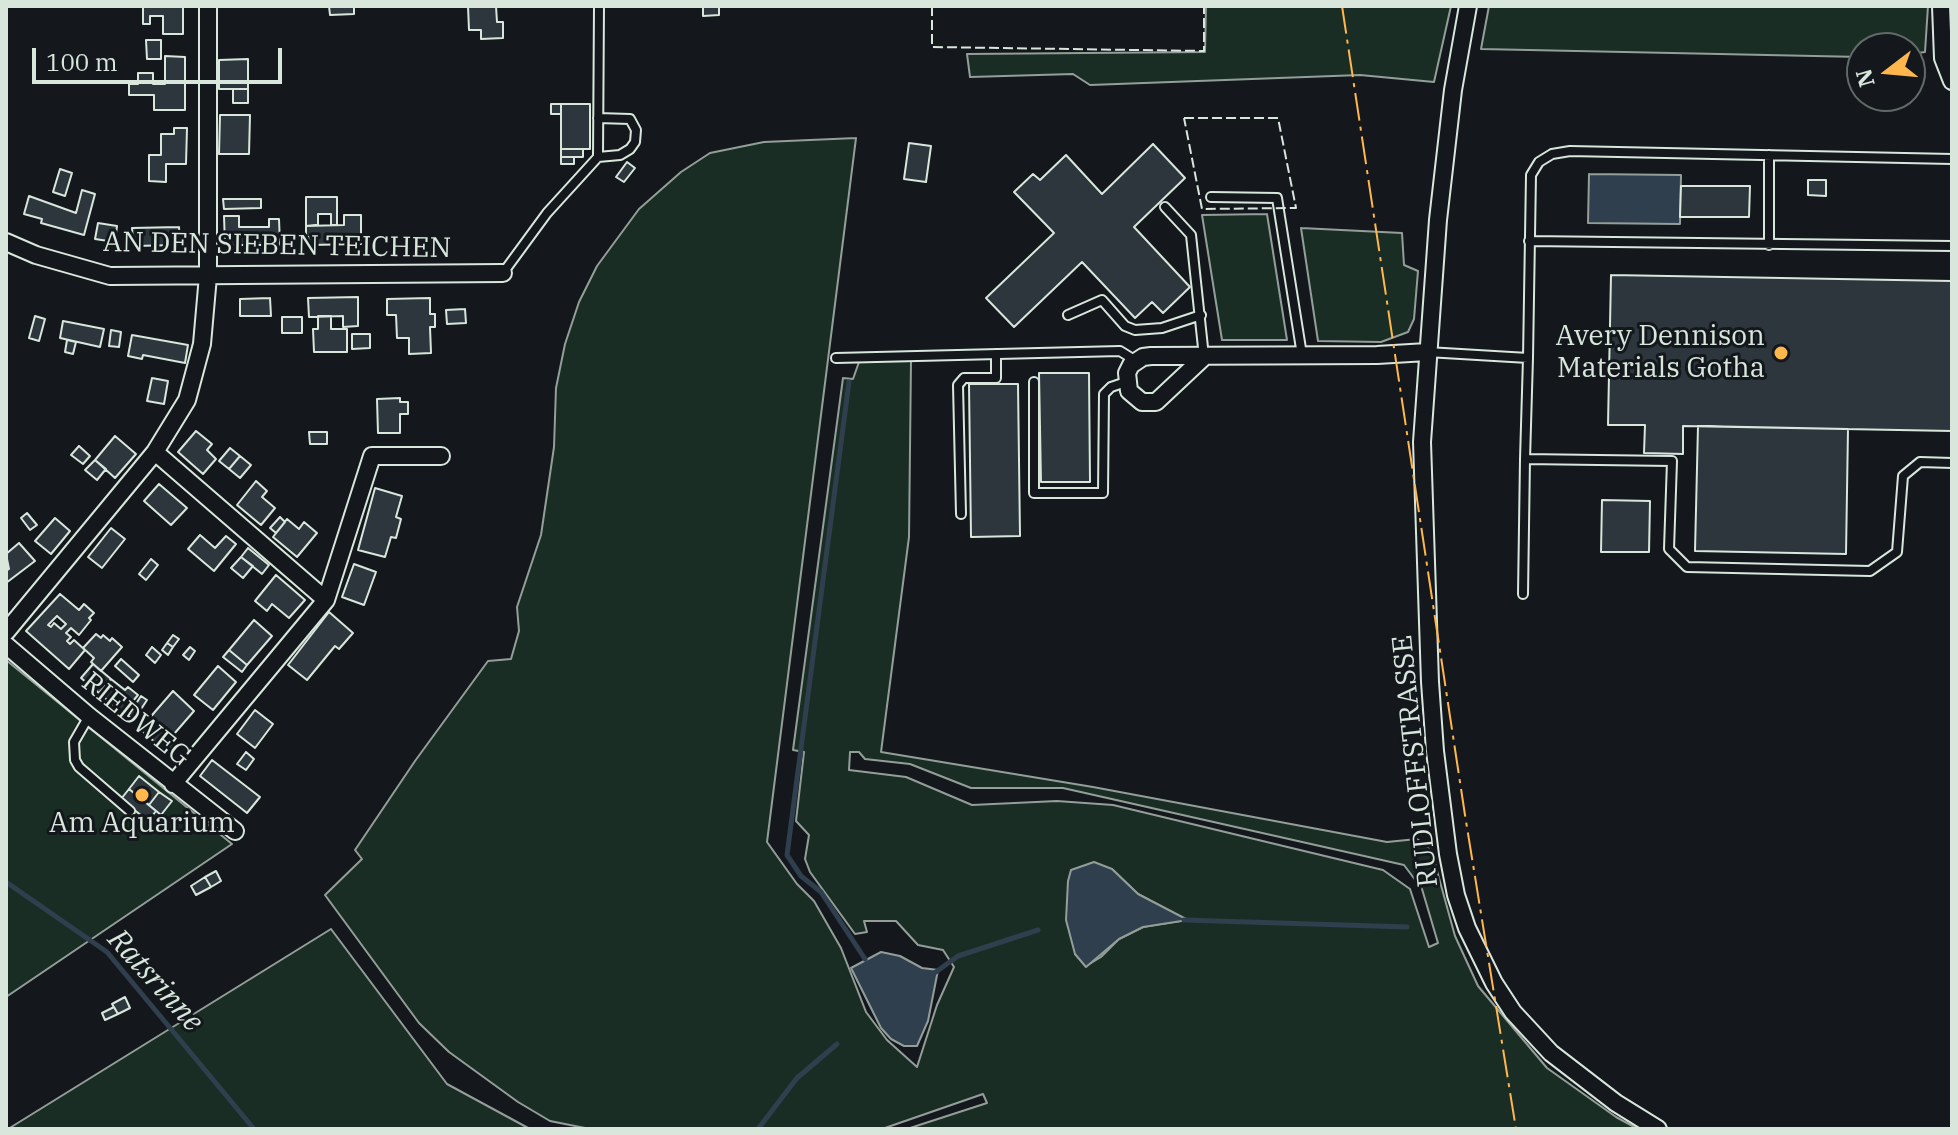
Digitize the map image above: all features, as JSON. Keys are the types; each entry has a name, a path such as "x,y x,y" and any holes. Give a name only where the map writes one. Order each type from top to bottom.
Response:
{"street":[{"path":"6,632 155,452 187,400 202,344 208,276 208,6"},
{"name":"RUDLOFFSTRASSE","path":"1468,6 1453,90 1427,352 1422,442 1427,638 1435,751 1456,895 1467,928 1494,983 1531,1033 1591,1084 1658,1129"},
{"path":"1941,6 1947,44 1943,58 1952,81"},
{"name":"AN DEN SIEBEN TEICHEN","path":"6,242 36,255 110,276 503,273"},
{"path":"1204,357 1156,402 1135,398 1126,382 1127,373 1136,362 1151,356 1427,352"},
{"path":"155,452 326,600"},
{"path":"173,784 326,600 372,456 441,456"},
{"name":"RIEDWEG","path":"6,645 89,716 235,831"}],"lane":[{"path":"503,273 547,213 598,157 599,6"},
{"path":"598,118 630,119 636,130 635,142 630,149 620,155 598,157"},
{"path":"1523,594 1531,175 1539,162 1552,154 1570,151 1952,159"},
{"path":"1769,155 1769,245"},
{"path":"1211,197 1277,198 1302,356"},
{"path":"1165,207 1191,235 1204,357"},
{"path":"1529,241 1952,246"},
{"path":"1068,315 1102,300 1125,326 1135,330 1162,328 1201,315"},
{"path":"836,358 1120,351 1136,362"},
{"path":"1427,352 1528,358"},
{"path":"961,514 958,385 964,378 996,378 996,354"},
{"path":"1034,382 1034,493 1103,493 1104,394 1111,387 1126,382"},
{"path":"1525,459 1672,461 1669,549 1687,567 1870,571 1897,552 1903,476 1920,462 1952,463"},
{"path":"89,716 74,742 75,760 79,767 130,811"}],"green space":[{"path":"1206,6 1451,6 1434,82 1360,75 1090,85 1073,74 970,77 967,54 1205,52"},
{"path":"1489,6 1928,6 1926,37 1926,32 1846,32 1846,57 1481,49"},
{"path":"856,138 767,842 797,884 814,901 841,948 866,1012 887,1040 917,1067 937,1005 954,967 943,950 918,945 896,921 864,921 867,932 855,934 810,872 805,859 809,835 796,821 804,752 793,750 843,378 853,379 859,362 911,360 909,537 881,752 1093,787 1387,842 1417,839 1431,849 1455,936 1478,986 1547,1068 1638,1129 907,1129 987,1103 983,1094 882,1129 590,1129 550,1121 518,1102 449,1052 419,1023 325,895 362,859 355,850 488,661 511,659 519,631 517,607 541,535 554,447 556,388 565,344 579,302 597,266 639,209 681,172 710,153 764,142","holes":["850,752 859,752 865,759 910,764 971,788 1063,788 1404,865 1422,889 1438,943 1429,947 1410,889 1383,870 1113,805 1057,801 972,805 906,777 849,770","1112,869 1138,894 1186,920 1143,927 1119,939 1101,957 1086,966 1075,954"]},
{"path":"1267,214 1287,340 1222,340 1202,215"},
{"path":"1301,228 1402,233 1404,265 1418,271 1414,319 1408,332 1381,342 1318,341"},
{"path":"6,660 232,844 6,997"},
{"path":"331,929 447,1084 530,1129 8,1129"}],"water":[{"path":"1589,174 1681,175 1680,224 1588,223"},
{"path":"1094,862 1112,869 1138,894 1188,920 1143,927 1119,939 1086,967 1075,954 1066,920 1068,881 1071,870"},
{"path":"881,952 900,956 922,968 938,970 928,1021 917,1046 904,1046 891,1039 881,1028 851,968"}],"building":[{"path":"143,6 183,6 183,34 163,34 163,16 150,16 150,24 143,24"},
{"path":"329,6 354,6 354,14 330,15"},
{"path":"468,6 496,6 497,22 503,22 503,38 481,39 481,30 469,30"},
{"path":"703,6 719,6 719,15 703,16"},
{"path":"146,40 161,40 161,59 147,59"},
{"path":"165,56 185,57 185,110 154,110 154,95 129,95 129,84 138,84 138,73 153,73 153,84 165,84"},
{"path":"248,59 248,89 219,89 219,60"},
{"path":"233,89 248,89 248,103 233,103"},
{"path":"551,104 561,104 561,114 551,114"},
{"path":"561,104 590,104 590,149 561,149"},
{"path":"220,115 250,115 249,154 219,154"},
{"path":"174,128 187,128 186,164 166,164 166,182 149,181 149,155 161,155 161,134 174,134"},
{"path":"909,143 931,146 926,182 904,179"},
{"path":"1153,144 1185,178 1134,227 1190,287 1163,313 1152,302 1135,318 1082,262 1014,327 986,298 1054,233 1014,192 1033,174 1040,180 1066,155 1102,194"},
{"path":"561,149 583,149 583,157 561,157"},
{"path":"561,157 574,157 574,164 561,164"},
{"path":"627,162 635,168 624,182 616,177"},
{"path":"60,169 72,173 65,196 53,192"},
{"path":"1808,180 1826,180 1826,196 1808,195"},
{"path":"1681,186 1750,186 1749,217 1680,217"},
{"path":"82,190 95,194 84,235 41,223 42,219 24,214 29,196 76,213"},
{"path":"306,197 337,197 337,225 331,225 331,214 318,214 318,225 306,226"},
{"path":"223,199 261,199 261,208 224,209"},
{"path":"344,215 361,215 361,244 309,245 306,226 344,225"},
{"path":"224,216 239,216 239,227 269,227 269,219 279,219 280,245 225,245"},
{"path":"98,223 117,226 115,242 95,239"},
{"path":"179,227 180,245 133,246 132,228"},
{"name":"Avery Dennison Materials Gotha","path":"1611,275 1952,281 1952,431 1683,426 1683,454 1644,453 1645,425 1608,425"},
{"path":"358,297 358,326 343,327 343,316 309,317 308,298"},
{"path":"270,298 271,316 240,316 240,299"},
{"path":"430,298 430,314 435,314 435,327 430,327 431,353 409,354 409,338 397,338 396,315 387,315 387,299"},
{"path":"465,309 466,323 447,324 446,310"},
{"path":"35,316 45,319 39,341 29,338"},
{"path":"318,316 331,316 331,329 347,329 347,352 314,352 313,329 318,329"},
{"path":"282,317 302,317 302,333 282,333"},
{"path":"63,321 104,329 100,347 60,338"},
{"path":"111,330 121,332 119,347 109,346"},
{"path":"352,334 370,334 370,348 352,349"},
{"path":"132,335 188,345 185,363 143,355 142,359 128,356"},
{"path":"67,340 76,342 73,354 65,352"},
{"path":"1039,373 1089,373 1090,482 1041,482"},
{"path":"152,378 168,381 164,404 147,401"},
{"path":"969,384 1018,384 1020,536 971,537"},
{"path":"400,398 400,402 408,402 408,414 400,414 400,433 378,433 377,399"},
{"path":"1698,426 1848,429 1846,554 1695,551"},
{"path":"196,431 212,444 207,450 216,459 203,474 178,452"},
{"path":"309,432 327,432 327,444 310,444"},
{"path":"115,436 136,454 115,478 95,460"},
{"path":"79,446 90,456 83,464 71,455"},
{"path":"230,448 240,456 229,469 219,461"},
{"path":"240,456 251,465 240,478 229,469"},
{"path":"95,460 106,469 97,480 85,470"},
{"path":"256,481 267,491 262,497 275,508 261,525 237,505"},
{"path":"159,484 187,508 171,525 144,501"},
{"path":"375,488 402,496 396,517 401,519 396,538 391,537 385,557 358,550"},
{"path":"1602,500 1650,501 1649,552 1601,552"},
{"path":"27,513 37,525 30,530 21,518"},
{"path":"280,517 285,522 276,533 270,528"},
{"path":"55,518 70,531 51,554 35,541"},
{"path":"287,519 299,529 304,522 317,533 297,557 273,537"},
{"path":"111,528 125,539 102,568 88,557"},
{"path":"200,535 215,548 226,536 236,544 214,571 188,549"},
{"path":"19,543 35,561 6,583 6,571 9,569 6,554"},
{"path":"248,548 269,565 262,574 241,557"},
{"path":"241,557 253,566 243,578 231,568"},
{"path":"151,559 158,565 146,580 139,574"},
{"path":"354,564 376,572 364,605 342,597"},
{"path":"276,575 305,600 289,618 272,604 267,611 255,601"},
{"path":"60,594 79,610 84,604 94,613 79,635 71,628 66,633 71,637 67,641 70,644 74,640 85,650 69,669 26,631","holes":["57,616 66,624 61,629 54,623 51,627 48,625"]},
{"path":"329,612 353,633 339,649 335,646 307,680 288,665"},
{"path":"254,620 272,636 247,665 229,650"},
{"path":"96,634 110,641 112,638 122,647 101,671 91,662 94,658 83,648"},
{"path":"173,635 179,639 173,647 167,643"},
{"path":"167,643 173,647 168,655 162,650"},
{"path":"152,647 161,655 155,663 146,655"},
{"path":"190,647 195,651 189,660 183,655"},
{"path":"229,650 247,665 242,672 223,657"},
{"path":"121,659 139,675 133,682 115,666"},
{"path":"93,664 111,679 99,693 81,678"},
{"path":"218,666 236,682 213,710 194,695"},
{"path":"111,679 138,695 123,713 99,693"},
{"path":"173,691 194,711 174,734 178,738 166,752 140,729"},
{"path":"141,696 147,700 134,720 128,716"},
{"path":"255,710 273,724 255,748 237,734"},
{"path":"246,752 254,759 246,770 237,764"},
{"path":"212,760 260,797 247,813 200,776"},
{"path":"139,776 159,792 149,805 129,789"},
{"path":"129,789 156,811 148,821 121,799"},
{"path":"159,792 172,801 161,815 149,805"},
{"path":"216,871 221,881 211,887 205,877"},
{"path":"205,877 211,887 196,895 191,886"},
{"path":"125,997 130,1008 118,1014 112,1004"},
{"path":"114,1007 118,1014 105,1020 102,1013"}],"waterway":[{"path":"849,382 787,855 801,876 821,892 865,959"},
{"name":"Ratsrinne","path":"6,882 107,952 254,1129"},
{"path":"1184,920 1407,927"},
{"path":"933,974 958,956 1038,930"},
{"path":"758,1129 797,1078 837,1044"}],"fence":[{"path":"932,6 932,47 1204,51 1204,6"},
{"path":"1184,118 1278,118 1296,208 1202,209 1184,118"}],"power":[{"path":"1342,6 1516,1129"}],"place":[{"name":"Avery Dennison Materials Gotha","path":"1781,353"},
{"name":"Am Aquarium","path":"142,795"}]}
